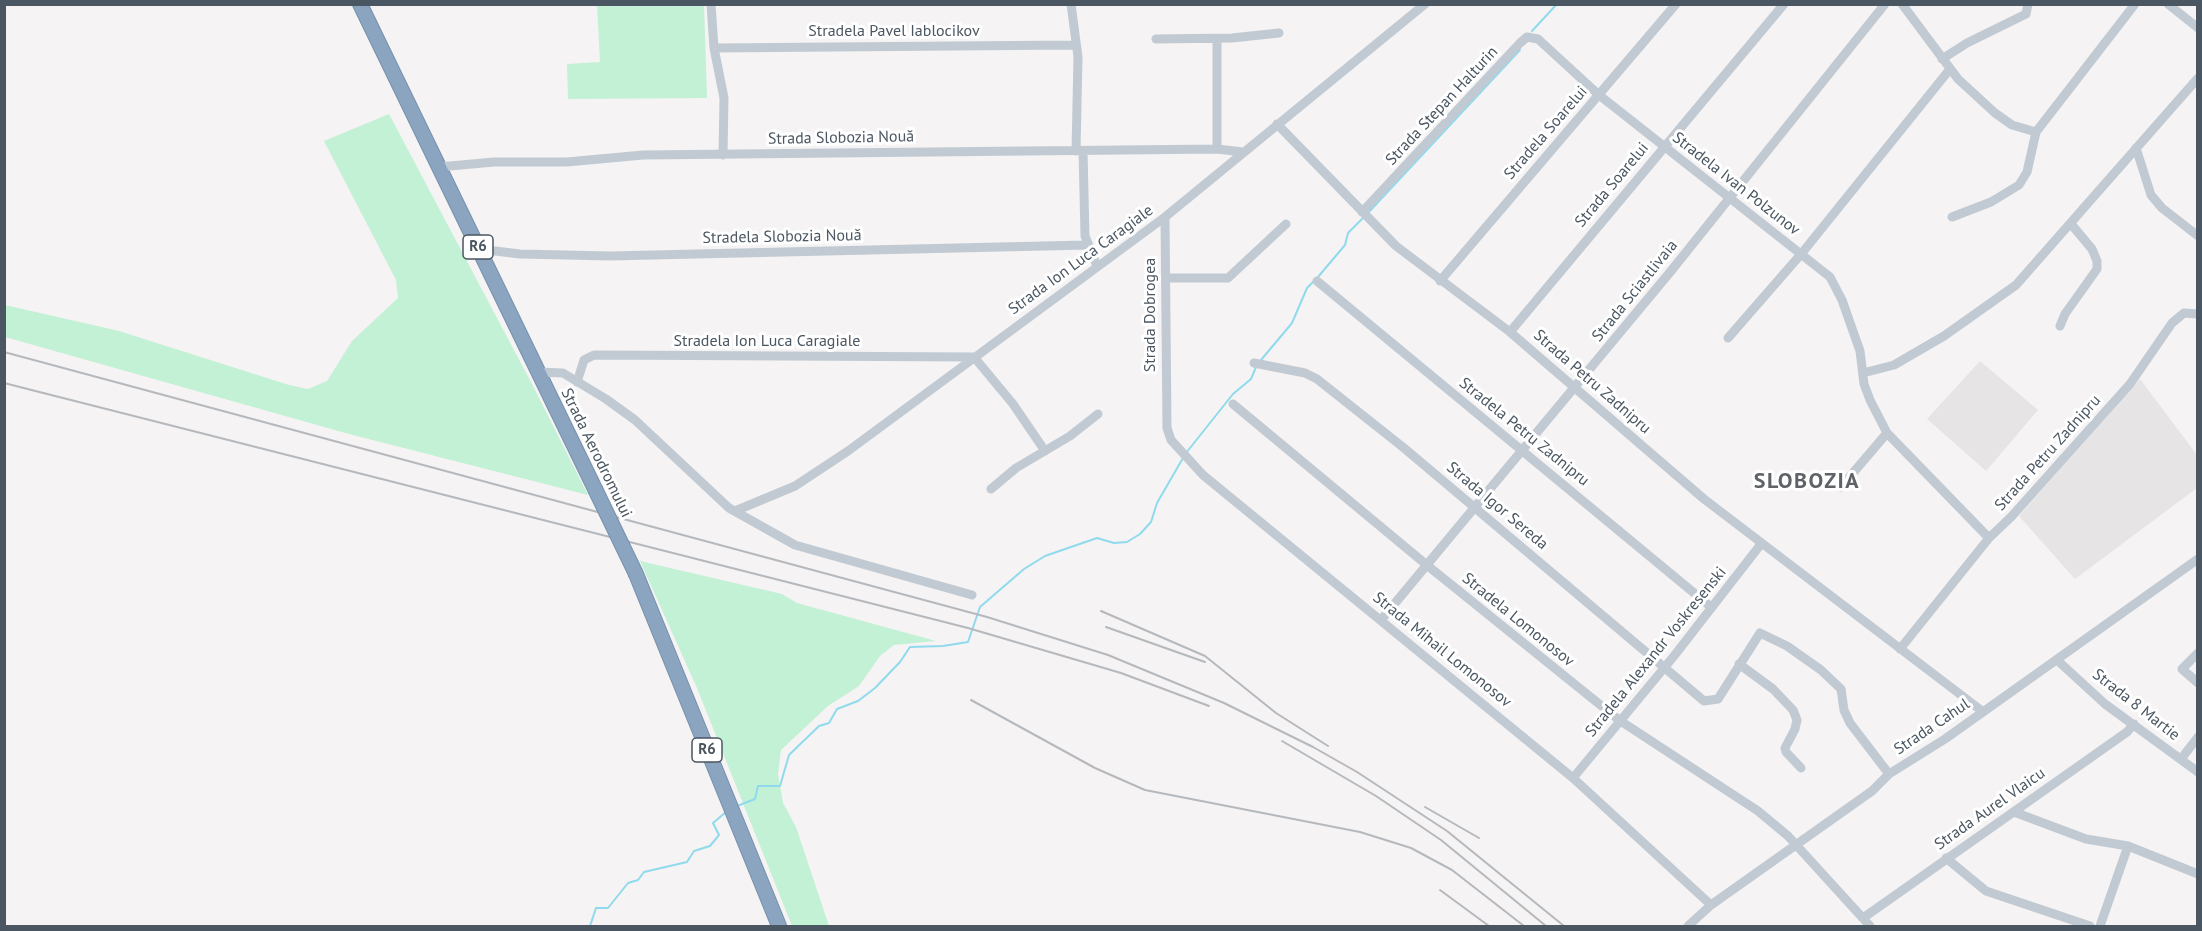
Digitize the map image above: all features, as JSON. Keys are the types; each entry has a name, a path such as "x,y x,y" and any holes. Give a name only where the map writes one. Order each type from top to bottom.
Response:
{"highway":[{"name":"Strada Aerodromului","path":"360,4 636,574 779,927"}],"street":[{"path":"711,4 714,48 724,98 723,155"},
{"path":"1071,4 1074,45 1078,61 1080,151 1087,245 1097,266"},
{"name":"Strada Ion Luca Caragiale","path":"735,511 795,486 811,476 1165,217 1425,4"},
{"name":"Stradela Soarelui","path":"1440,281 1676,4"},
{"name":"Strada Soarelui","path":"1510,332 1784,4"},
{"name":"Strada Sciastlivaia","path":"1381,620 1576,387 1885,4"},
{"path":"1902,4 1950,69 1995,113 2012,125 2036,132"},
{"path":"1942,59 1967,43 2026,14 2028,4"},
{"path":"1952,217 1991,202 2019,185 2027,172 2036,132 2135,4"},
{"path":"2168,4 2198,28"},
{"path":"1156,39 1217,39 1279,33"},
{"name":"Strada Stepan Halturin","path":"1362,212 1523,40 1534,37 1547,47"},
{"path":"1217,39 1217,149"},
{"name":"Stradela Pavel Iablocikov","path":"714,48 1074,45"},
{"name":"Stradela Ivan Polzunov","path":"1547,47 1599,95 1728,199 1802,253 1834,284 1860,351 1870,400 1887,433 1989,538"},
{"path":"1728,338 1802,253 1950,69"},
{"path":"1863,373 1894,365 1931,344 2016,285 2198,78"},
{"name":"Strada Petru Zadnipru","path":"1277,124 1396,246 1510,332 1704,499 1982,711"},
{"path":"2136,148 2151,195 2162,208 2198,236"},
{"name":"Strada Slobozia Nouă","path":"439,167 494,162 723,155 1217,149 1243,152"},
{"name":"Strada Dobrogea","path":"1165,217 1167,414"},
{"path":"1166,278 1228,278 1286,224"},
{"path":"2060,326 2065,314 2097,269 2097,261 2092,249 2071,224"},
{"name":"Stradela Slobozia Nouă","path":"479,249 520,254 610,256 1087,245"},
{"name":"Stradela Petru Zadnipru","path":"1317,281 1711,607"},
{"name":"Strada Petru Zadnipru","path":"1900,649 1989,538 2012,516 2130,384 2172,323 2184,313 2198,314"},
{"name":"Stradela Ion Luca Caragiale","path":"577,382 584,360 594,355 974,357"},
{"path":"974,357 1013,404 1045,451"},
{"name":"Strada Igor Sereda","path":"1254,363 1305,373 1317,379 1475,508 1704,701 1718,699 1739,664"},
{"path":"538,372 563,373 635,420 735,511 795,544 972,595"},
{"name":"Stradela Lomonosov","path":"1233,404 1428,566 1619,720 1750,805 1795,844"},
{"path":"991,489 1016,468 1098,414"},
{"name":"Strada Mihail Lomonosov","path":"1167,414 1167,429 1171,440 1203,475 1573,778 1711,905"},
{"path":"1841,487 1887,433"},
{"name":"Stradela Alexandr Voskresenski","path":"1573,778 1761,544"},
{"name":"Strada Cahul","path":"1688,927 1711,905 1872,791 1889,774 2057,660 2198,559"},
{"path":"1801,768 1785,748 1797,720 1793,710 1773,690 1739,664 1760,633 1787,646 1821,670 1841,689 1844,710 1850,723 1889,774"},
{"path":"2198,653 2182,669 2198,683"},
{"name":"Strada 8 Martie","path":"2057,660 2105,704 2198,772"},
{"name":"Strada Aurel Vlaicu","path":"1863,918 2127,732 2134,724"},
{"path":"2181,759 2198,737"},
{"path":"2014,812 2086,839 2128,846 2198,874"},
{"path":"1795,844 1870,927"},
{"path":"2100,927 2128,846"},
{"path":"1946,858 1986,891 2090,927"}],"shaded area":[{"path":"1980,361 2038,410 1986,471 1927,419"},
{"path":"2140,379 2197,455 2197,488 2075,579 2019,516"}],"green space":[{"path":"597,5 704,5 707,98 568,99 567,64 600,62"},
{"path":"389,114 588,495 349,434 5,337 5,305 119,331 289,385 308,389 327,381 352,341 398,298 396,280 324,141"},
{"path":"640,561 782,594 797,603 936,641 894,645 880,656 859,686 828,706 781,750 778,774 783,803 796,827 829,926 792,926 697,688"}],"waterway":[{"path":"1532,31 1557,4"},
{"path":"1367,214 1520,50"},
{"path":"1318,277 1345,245 1348,233 1363,218"},
{"path":"1261,360 1292,323 1307,288 1314,281"},
{"path":"1186,453 1233,394 1251,379 1256,367"},
{"path":"737,806 755,799 758,786 780,786 789,755 819,726 829,723 837,709 858,701 875,688 900,662 910,647 943,646 968,642 980,607 1024,569 1045,556 1097,538 1114,543 1127,542 1140,534 1151,522 1157,503 1183,458"},
{"path":"590,926 596,908 608,908 628,883 638,880 644,872 687,862 694,851 710,846 719,835 713,823 726,812"}],"railway":[{"path":"4,352 987,617 1108,655 1224,703 1313,747 1357,772 1447,831 1564,926"},
{"path":"4,383 968,628 1121,673 1209,706"},
{"path":"1101,611 1205,656 1276,713 1328,746"},
{"path":"1106,627 1205,662"},
{"path":"971,700 1095,768 1145,790 1360,832 1411,848 1452,870 1524,926"},
{"path":"1282,741 1376,796 1441,840 1546,926"},
{"path":"1425,807 1479,838"},
{"path":"1440,890 1489,926"}],"district":[{"name":"SLOBOZIA","path":"1807,482"}]}
